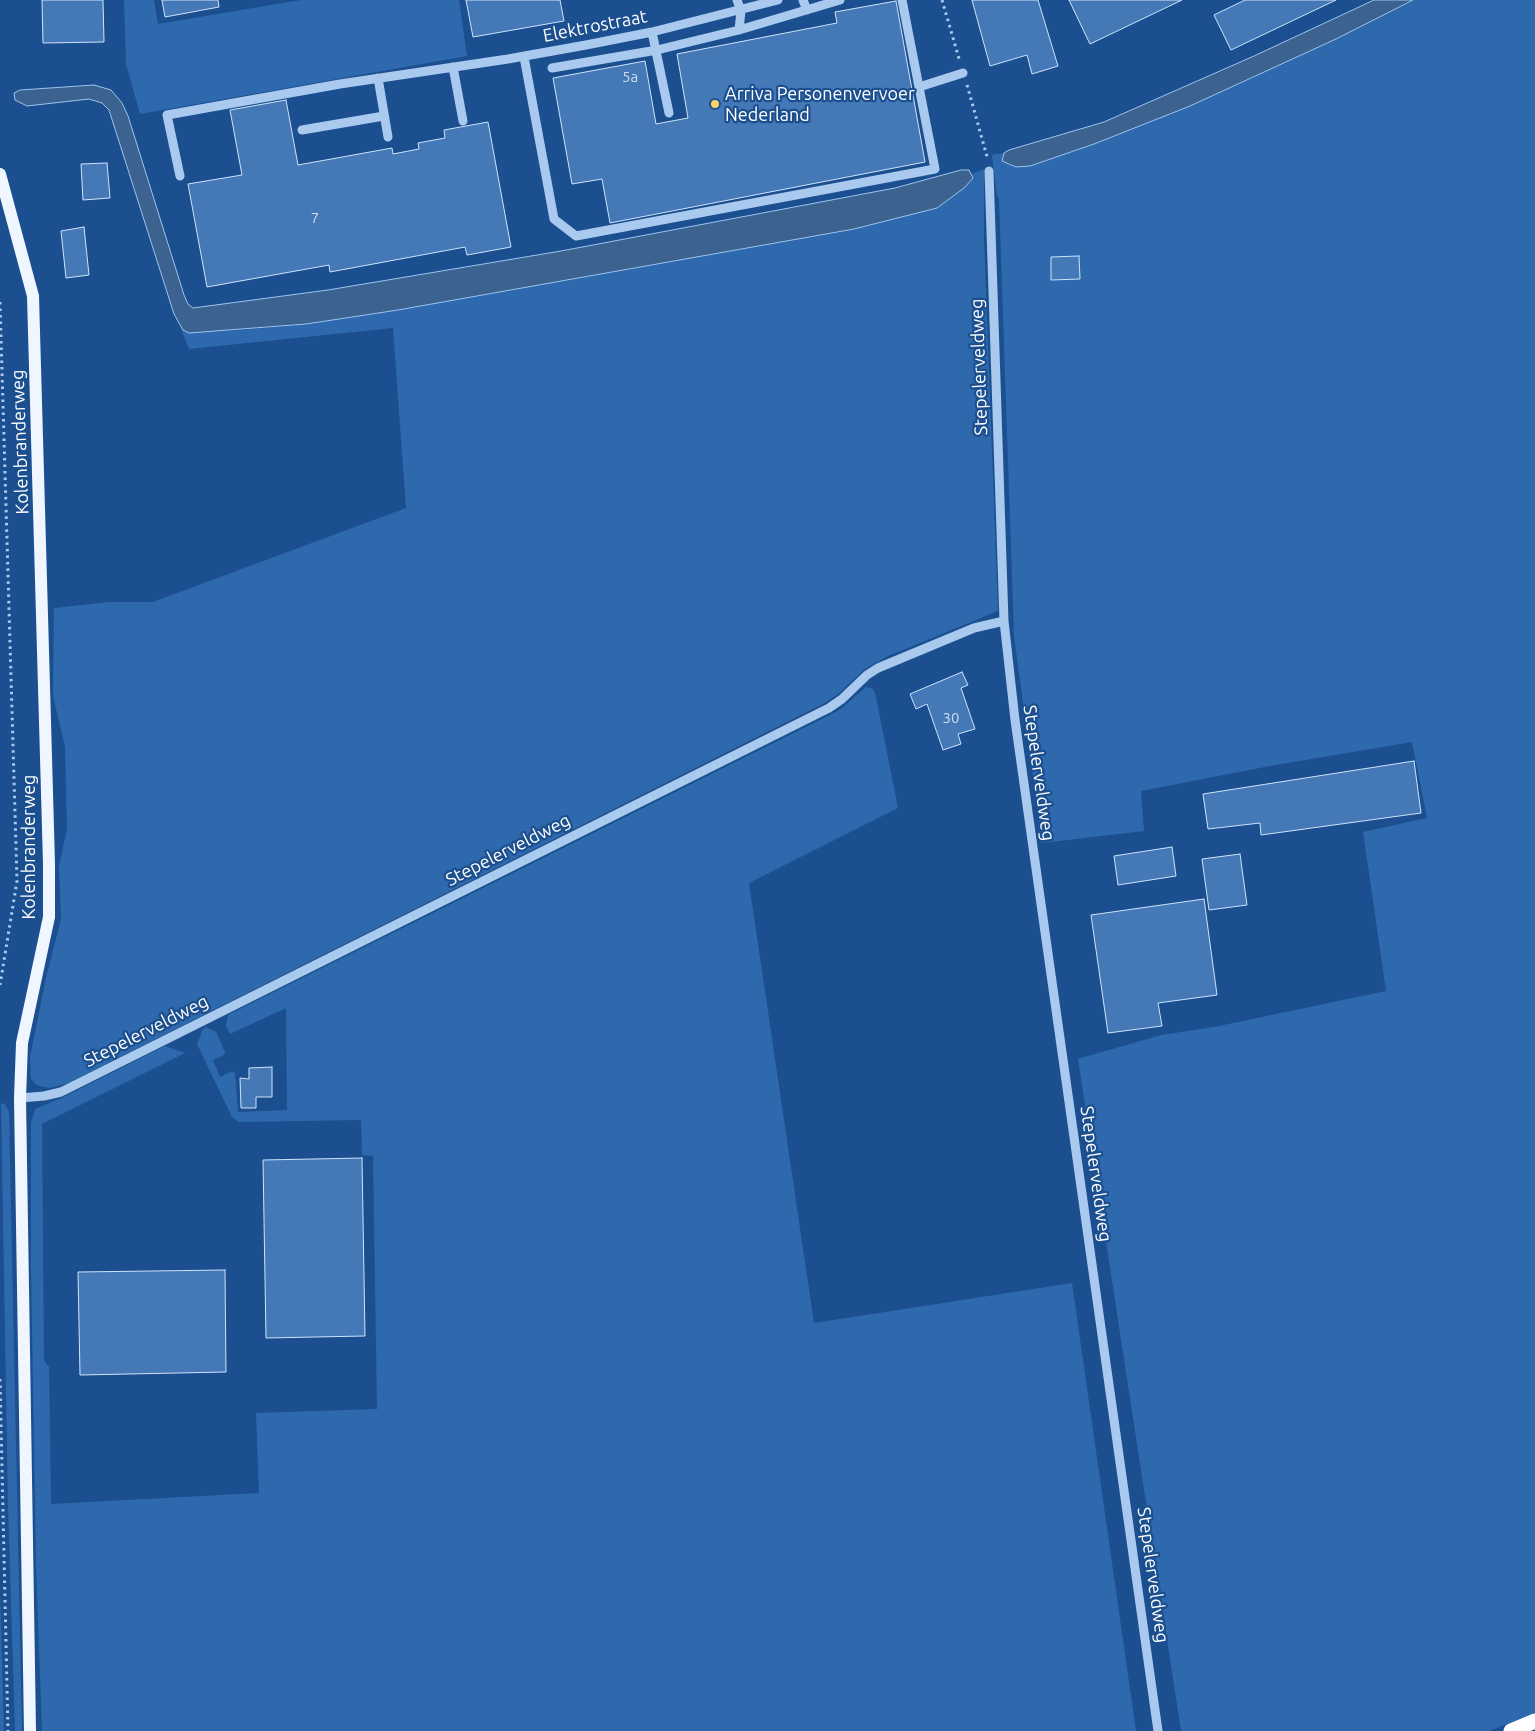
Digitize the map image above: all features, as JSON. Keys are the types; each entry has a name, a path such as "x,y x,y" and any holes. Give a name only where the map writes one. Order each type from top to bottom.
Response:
{"highway":[{"path":"1511,1731 1535,1721"}],"main road":[{"name":"Kolenbranderweg","path":"0,174 32,296 50,864 48,917 22,1043 20,1098 30,1731"}],"street":[{"path":"737,0 741,10 739,30"},
{"name":"Elektrostraat","path":"180,176 167,115 378,78 524,57 652,32 778,0"},
{"path":"804,0 807,10"},
{"path":"552,68 656,50 739,30 840,0"},
{"path":"524,57 554,219 576,236 935,170 902,0"},
{"path":"652,32 669,113"},
{"path":"586,45 590,62"},
{"path":"453,67 463,122"},
{"path":"919,87 963,73"},
{"path":"378,78 388,137"},
{"path":"302,130 384,116"},
{"name":"Stepelerveldweg","path":"989,171 1004,621 1015,720 1158,1731"},
{"name":"Stepelerveldweg","path":"20,1098 61,1092 812,716 842,699 866,675 878,668 974,628 1004,621"}],"path":[{"name":"Kolenbranderweg","path":"0,302 17,881 0,985"},
{"path":"0,1379 8,1731"}],"shaded area":[{"path":"124,0 154,0 158,24 301,0 459,0 467,56 140,114 126,64"},
{"path":"1374,0 1413,0 1336,39 1190,106 1094,144 1030,166 1016,167 1002,161 1004,153 1009,150 1104,122 1254,56"},
{"path":"1413,0 1535,0 1535,1713 1489,1731 1181,1731 1078,1059 1161,1035 1214,1027 1386,991 1363,832 1427,818 1412,742 1270,766 1141,791 1144,831 1042,843 1014,636 999,199 997,196 992,155 1004,153 1002,157 1030,166 1094,144 1190,106 1336,39"},
{"path":"94,85 111,90 122,103 128,116 184,295 188,304 193,308 328,290 561,251 895,188 961,170 969,170 973,178 964,188 937,208 854,229 398,310 306,324 189,333 183,330 174,314 109,110 102,103 89,99 27,106 15,100 14,93 20,90"},
{"path":"984,169 984,239 998,611 888,656 865,669 837,695 821,705 68,1083 50,1088 36,1085 31,1079 30,1057 46,978 61,919 59,866 67,829 65,747 53,696 54,608 109,602 153,602 406,508 393,328 189,349 181,329 242,330 306,324 398,310 854,229 937,208 964,188 973,178 972,174"},
{"path":"866,687 873,689 876,697 898,808 749,883 814,1323 1072,1283 1136,1731 42,1731 36,1564 31,1267 31,1123 35,1109 62,1098 165,1046 185,1053 42,1124 44,1360 49,1367 51,1504 259,1493 256,1413 377,1409 373,1156 362,1155 361,1120 239,1122 232,1117 197,1044 203,1029 206,1027 216,1032 225,1052 224,1055 213,1060 220,1077 232,1071 235,1073 238,1112 287,1110 286,1008 230,1034 226,1026 228,1015 828,716 841,709"},
{"path":"4,1103 9,1111 22,1731 15,1731 8,1506 1,1104"},
{"path":"0,1594 2,1659 4,1731 0,1731"}],"building":[{"path":"42,0 103,0 104,42 43,43"},
{"path":"162,0 218,0 219,7 165,17"},
{"path":"466,0 560,0 564,21 473,37"},
{"path":"972,0 1038,0 1058,66 1032,74 1027,55 990,66"},
{"path":"1069,0 1182,0 1090,44"},
{"path":"1245,0 1336,0 1231,50 1214,15"},
{"path":"896,1 925,162 610,223 602,179 572,184 553,78 645,61 656,124 688,118 677,54 837,23 835,12"},
{"path":"286,100 298,165 392,148 393,154 419,149 418,143 445,138 444,130 488,122 511,247 467,255 465,247 330,272 329,265 207,287 188,184 242,175 230,110"},
{"path":"107,163 110,198 83,200 81,164"},
{"path":"84,227 89,275 66,278 61,231"},
{"path":"1079,256 1080,279 1051,280 1051,257"},
{"path":"962,672 968,685 961,688 975,729 958,734 961,744 943,750 927,704 916,709 910,694"},
{"path":"1414,761 1421,813 1261,835 1260,823 1208,829 1203,794"},
{"path":"1172,847 1176,876 1118,885 1114,856"},
{"path":"1240,854 1247,905 1209,910 1202,859"},
{"path":"1204,899 1217,995 1158,1003 1162,1026 1108,1033 1091,915"},
{"path":"272,1067 272,1097 256,1097 256,1108 241,1108 240,1078 249,1079 249,1068"},
{"path":"362,1158 365,1336 266,1338 263,1160"},
{"path":"225,1270 226,1372 80,1375 78,1272"}],"place":[{"name":"Arriva Personenvervoer Nederland","path":"715,104"}]}
